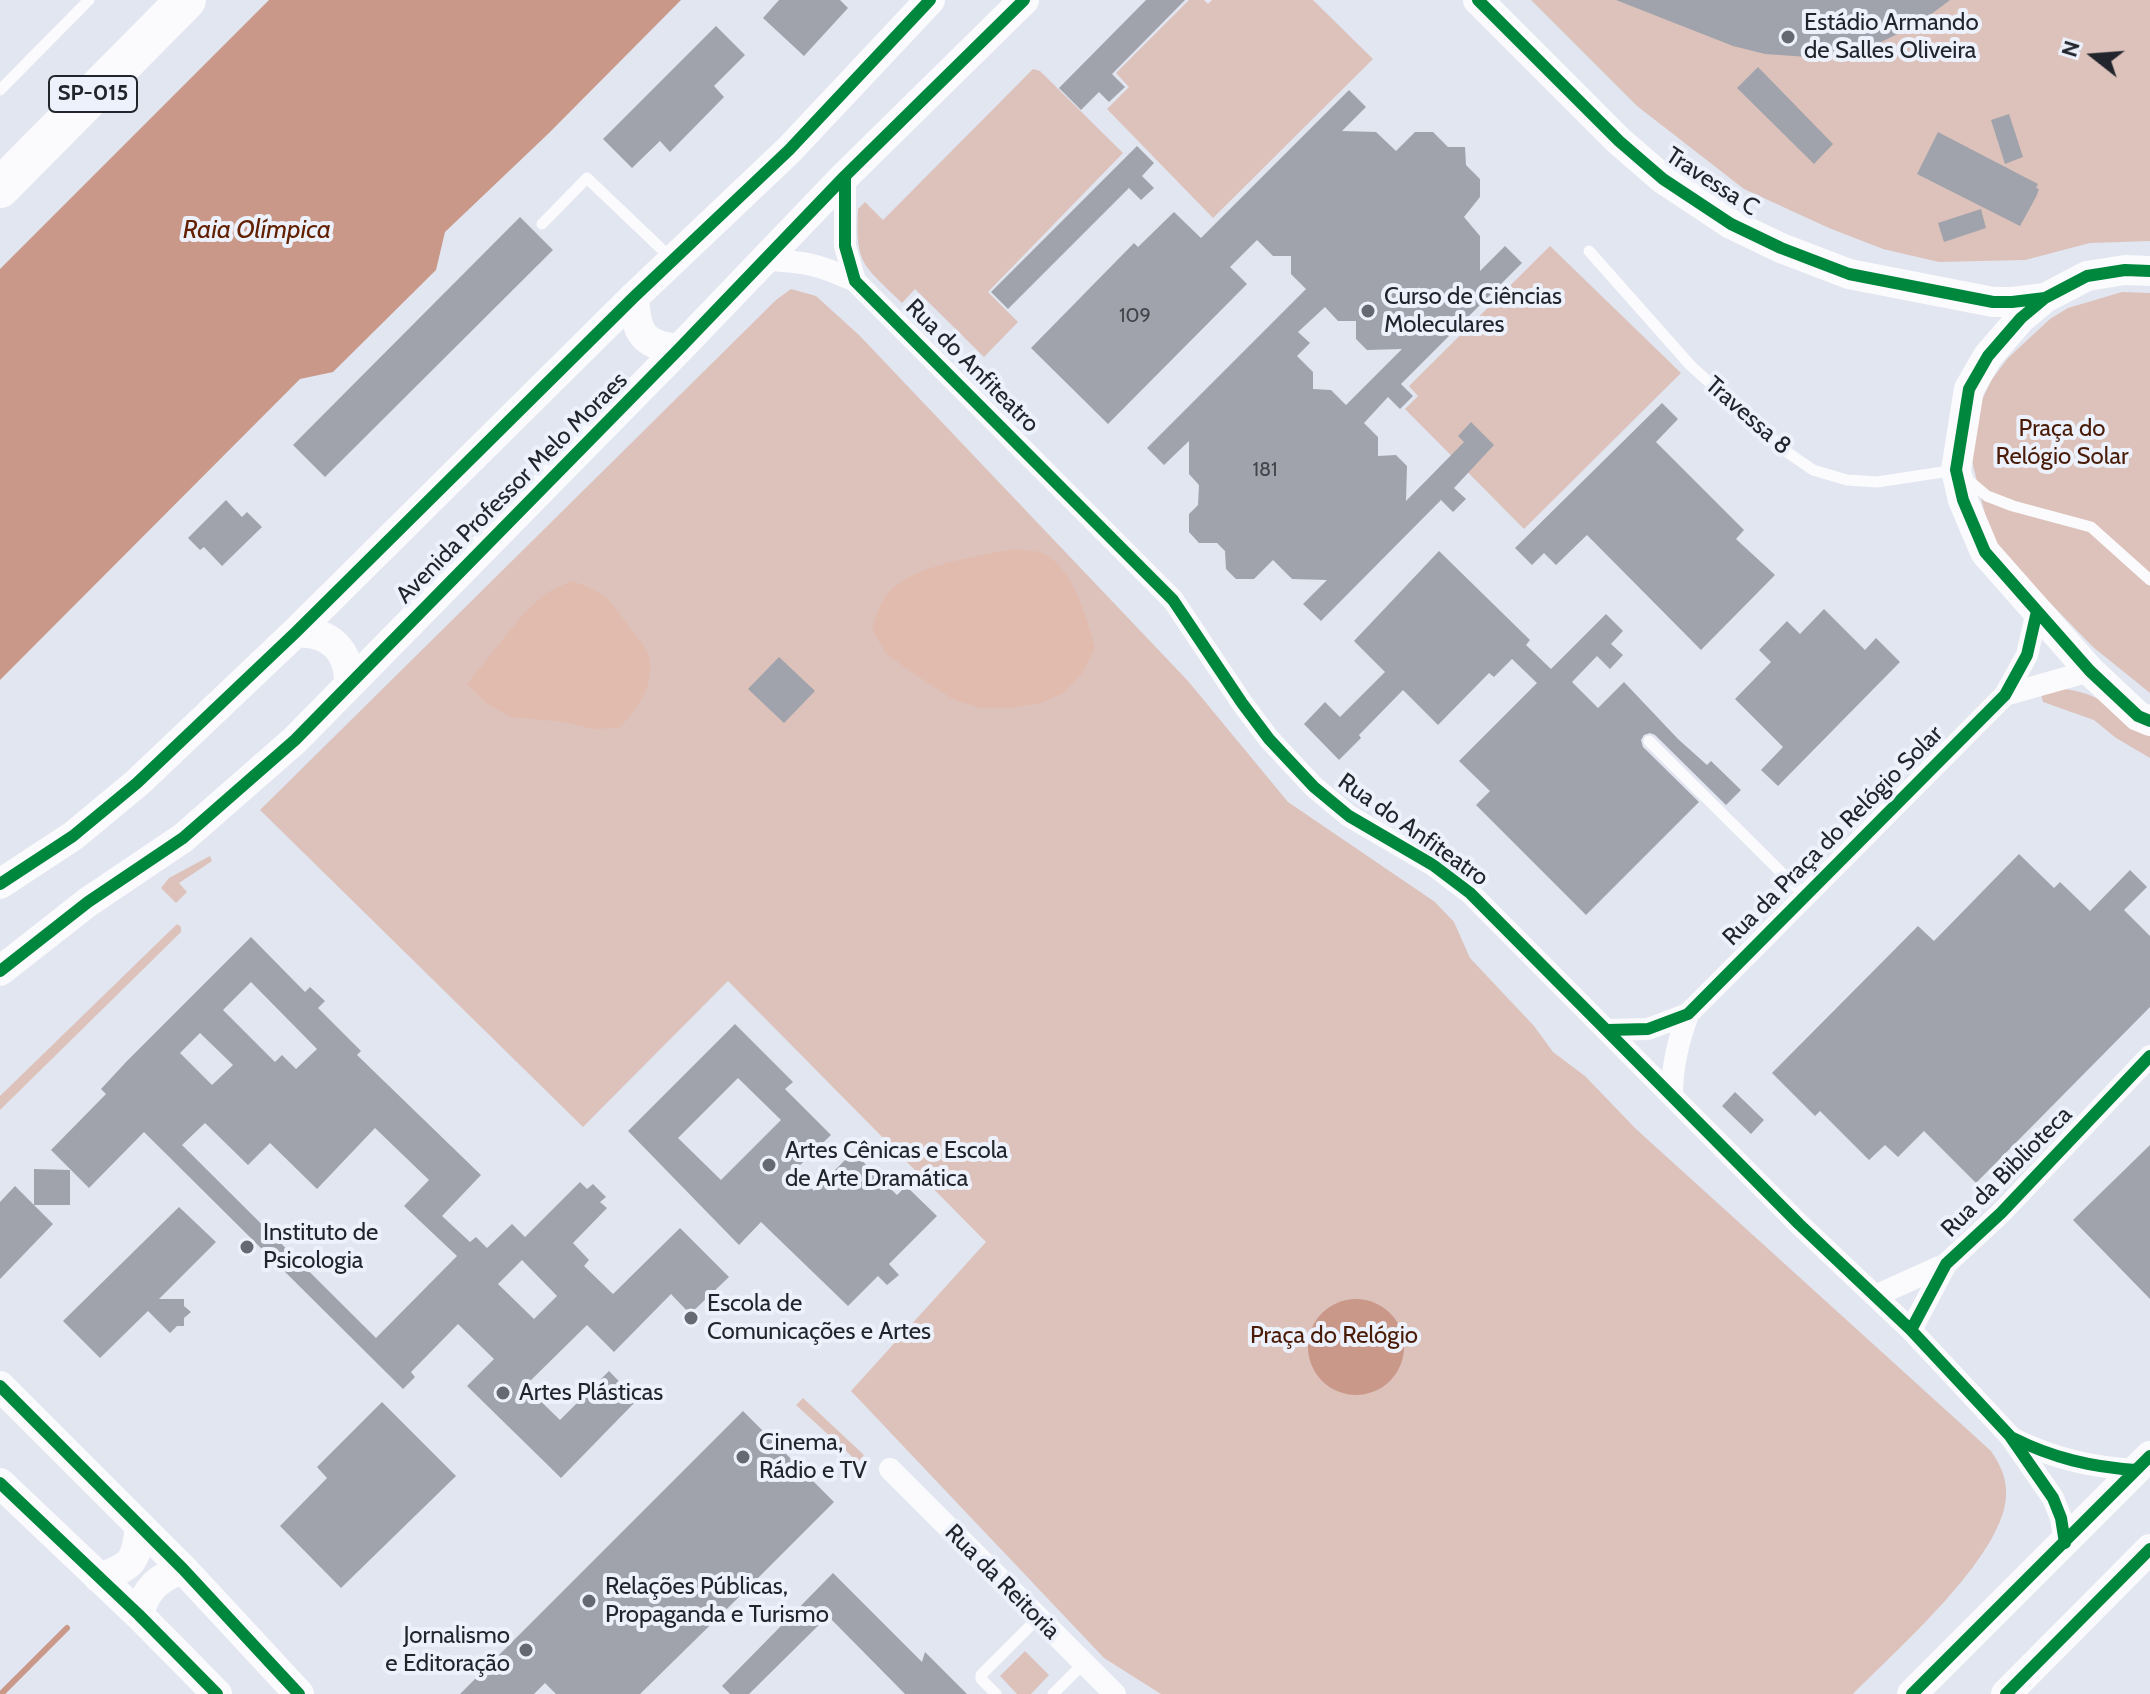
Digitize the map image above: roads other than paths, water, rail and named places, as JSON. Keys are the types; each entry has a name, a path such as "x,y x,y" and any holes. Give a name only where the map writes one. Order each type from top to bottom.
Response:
{"highway":[{"name":"SP-015","path":"0,188 186,0"}],"street":[{"name":"Avenida Professor Melo Moraes","path":"0,884 73,836 137,783 295,633 634,297 789,150 930,0"},
{"name":"Avenida Professor Melo Moraes","path":"0,971 88,902 183,838 295,740 679,349 762,260 1024,0"},
{"name":"Travessa C","path":"1478,0 1619,141 1663,179 1731,224 1781,248 1849,274 1979,300 2012,302 2045,298"},
{"path":"845,176 845,246 855,281"},
{"name":"Rua do Anfiteatro","path":"762,260 801,261 855,281 1173,600 1269,739 1314,787 1349,816 1433,865 1470,893 1911,1330 2010,1436 2053,1498 2061,1518 2065,1543"},
{"path":"2150,271 2125,270 2087,276 2045,298 2002,338 1969,389 1956,470 1963,500 1985,552 2090,671 2138,716 2150,721"},
{"path":"634,297 636,325 641,335 663,347 679,349"},
{"path":"1979,300 1995,315 2002,338"},
{"name":"Rua da Praça do Relógio Solar","path":"1608,1030 1648,1029 1688,1014 2005,695 2027,655 2037,611"},
{"path":"295,633 324,635 337,645 345,656 349,685"},
{"name":"Rua da Praça do Relógio Solar","path":"2005,695 2090,671"},
{"name":"Rua da Praça do Relógio Solar","path":"1672,1096 1672,1068 1688,1014"},
{"name":"Rua da Biblioteca","path":"1875,1296 1946,1264 2001,1213 2150,1056"},
{"name":"Rua da Biblioteca","path":"1911,1330 1946,1264"},
{"path":"0,1386 183,1569 299,1694"},
{"name":"Rua do Anfiteatro","path":"2010,1436 2057,1458 2093,1466 2143,1463"},
{"path":"1912,1694 2143,1463"},
{"name":"Rua da Reitoria","path":"890,1469 1115,1694"},
{"path":"0,1483 139,1615 205,1687"},
{"path":"99,1578 126,1568 132,1562 140,1526"},
{"path":"2006,1694 2150,1549"},
{"path":"139,1615 143,1598 151,1587 183,1569"}],"lane":[{"path":"0,90 89,0"},
{"path":"542,224 587,178 673,260"},
{"name":"Travessa 8","path":"1589,251 1691,366 1787,452 1813,470 1847,480 1877,482 1956,470"},
{"path":"1956,470 1987,496 2091,527 2150,580"},
{"path":"1649,741 1805,896"},
{"path":"996,1694 981,1679 981,1675 1038,1618"},
{"path":"1053,1694 1083,1664"}],"water":[{"name":"Raia Olímpica","path":"269,0 681,0 445,232 436,270 333,372 300,379 0,680 0,269"},
{"path":"1356,1299 1374,1302 1390,1313 1401,1329 1404,1347 1401,1365 1390,1381 1374,1392 1356,1395 1338,1392 1322,1381 1311,1365 1308,1347 1311,1329 1322,1313 1338,1302"}],"waterway":[{"path":"1,1694 67,1628"}],"place":[{"name":"Estádio Armando de Salles Oliveira","path":"1788,37"},
{"name":"Curso de Ciências Moleculares","path":"1368,311"},
{"name":"Artes Cênicas e Escola de Arte Dramática","path":"769,1165"},
{"name":"Instituto de Psicologia","path":"247,1247"},
{"name":"Escola de Comunicações e Artes","path":"691,1318"},
{"name":"Artes Plásticas","path":"503,1393"},
{"name":"Cinema, Rádio e TV","path":"743,1457"},
{"name":"Relações Públicas, Propaganda e Turismo","path":"589,1601"},
{"name":"Jornalismo e Editoração","path":"526,1650"}],"park label":[{"name":"Praça do Relógio Solar","path":"2062,443"},
{"name":"Praça do Relógio","path":"1334,1336"}]}
